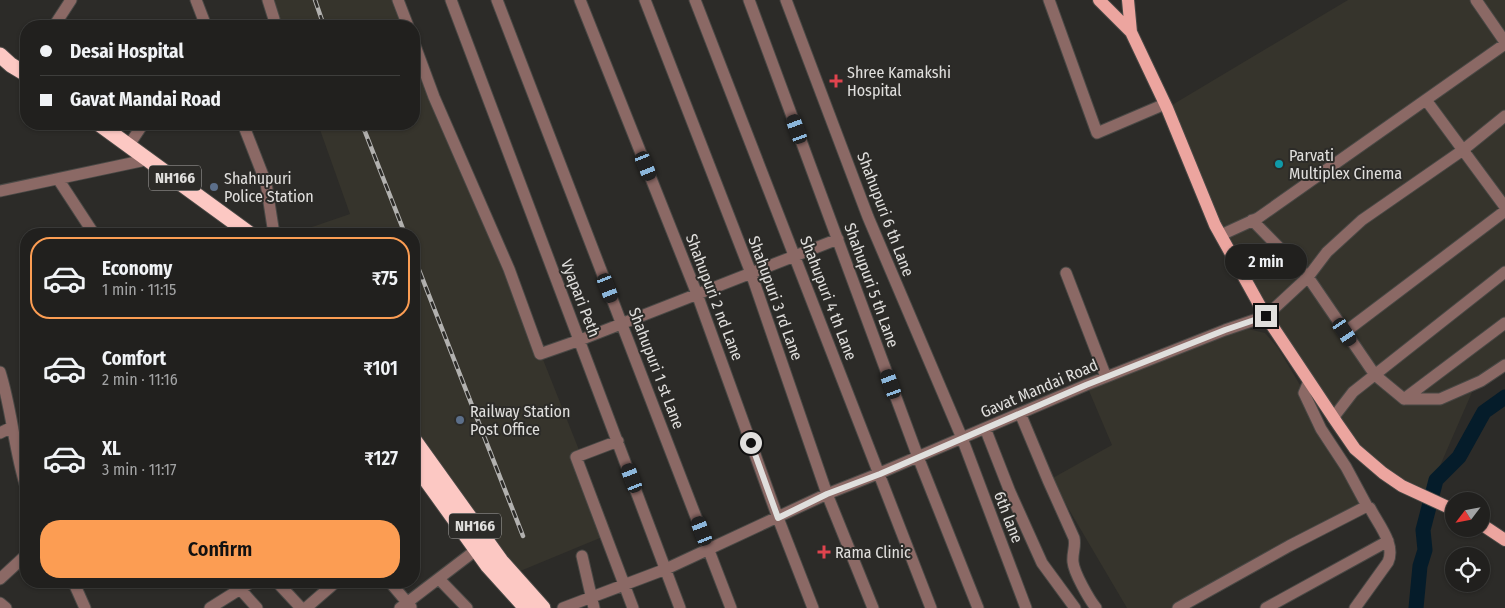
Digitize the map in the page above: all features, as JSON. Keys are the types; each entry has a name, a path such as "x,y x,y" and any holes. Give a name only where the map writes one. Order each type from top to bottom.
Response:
{"highway":[{"path":"0,55 20,71"},
{"path":"0,65 20,73"},
{"name":"NH166","path":"96,130 141,161 229,228"},
{"name":"NH166","path":"108,130 242,228"},
{"name":"NH166","path":"420,450 501,561 543,608"},
{"name":"NH166","path":"420,471 488,566 526,608"}],"main road":[{"path":"1099,0 1131,32 1165,104 1221,235 1266,316 1333,418 1356,449 1383,474 1402,486 1445,506"},
{"path":"1128,0 1131,32"},
{"path":"1490,530 1505,540"}],"street":[{"path":"58,20 71,0"},
{"path":"196,0 204,20"},
{"path":"268,0 274,20"},
{"path":"398,0 406,20"},
{"name":"Vyapari Peth","path":"451,0 680,608"},
{"name":"Shahupuri 1 st Lane","path":"497,0 731,608"},
{"name":"Shahupuri 2 nd Lane","path":"580,0 697,294 778,518 813,608"},
{"name":"Shahupuri 3 rd Lane","path":"645,0 751,273 827,494 873,608"},
{"name":"Shahupuri 4 th Lane","path":"695,0 931,608"},
{"name":"Shahupuri 5 th Lane","path":"750,0 918,457 978,608"},
{"name":"Shahupuri 6 th Lane","path":"786,0 868,217 962,438"},
{"path":"1049,0 1097,133 1165,104"},
{"path":"1221,235 1252,220 1505,43 1476,0"},
{"path":"420,59 434,96 509,269 540,354 622,324 838,239"},
{"path":"1426,100 1505,207"},
{"path":"1266,316 1308,277 1327,252 1362,220 1463,150 1505,116"},
{"path":"129,145 139,130"},
{"path":"246,130 266,183 273,228"},
{"path":"0,191 141,161"},
{"path":"58,179 90,228"},
{"path":"1345,332 1505,211"},
{"path":"1252,220 1308,277 1375,375 1404,399 1440,399 1480,381 1505,365"},
{"path":"1333,418 1353,392 1505,272"},
{"path":"1066,273 1106,377"},
{"name":"Gavat Mandai Road","path":"778,518 827,494 880,474 1106,377 1225,330 1266,316"},
{"path":"1404,399 1505,323"},
{"path":"0,372 6,390 20,469"},
{"path":"1309,381 1304,393 1321,430 1370,508 1391,550 1388,562 1355,608"},
{"path":"1020,413 1074,538 1076,544 1073,561 1075,570 1096,608"},
{"path":"0,433 12,427"},
{"path":"985,428 1010,492 1042,562 1075,608"},
{"name":"6th lane","path":"962,438 1026,608"},
{"path":"618,441 576,457 633,608"},
{"path":"1178,608 1280,551 1367,506"},
{"path":"563,608 593,602 624,584 666,569 778,518"},
{"path":"1266,608 1388,541"},
{"path":"394,588 407,606 476,550"},
{"path":"582,556 593,602"},
{"path":"0,579 20,561"},
{"path":"439,579 467,608"},
{"path":"76,588 85,608"},
{"path":"283,588 302,608"},
{"path":"306,608 329,588"},
{"path":"210,608 240,589 257,608"},
{"path":"0,603 6,608"}],"shaded area":[{"path":"273,0 400,0 408,20 280,20"},
{"path":"1348,0 1505,0 1505,364 1476,383 1426,498 1358,451 1215,225 1167,108"},
{"path":"420,50 612,533 513,574 420,448 420,228 308,228 350,214 320,130 420,130"},
{"path":"1248,329 1265,333 1278,348 1332,439 1366,507 1290,553 1190,608 1127,608 1051,479 1112,445 1087,386 1227,333"}],"waterway":[{"path":"1416,608 1420,566 1425,550 1423,530 1436,480 1459,457 1484,412 1505,397"}],"railway":[{"path":"315,0 322,20"},
{"path":"364,130 403,228"},
{"path":"420,272 523,536"}],"place":[{"name":"Shree Kamakshi Hospital","path":"836,81"},
{"name":"Parvati Multiplex Cinema","path":"1279,164"},
{"name":"Shahupuri Police Station","path":"214,187"},
{"name":"Railway Station Post Office","path":"460,420"},
{"name":"Rama Clinic","path":"824,552"}],"route":[{"path":"751,443 778,518 827,494 880,474 1086,385 1225,330 1266,316"}]}
